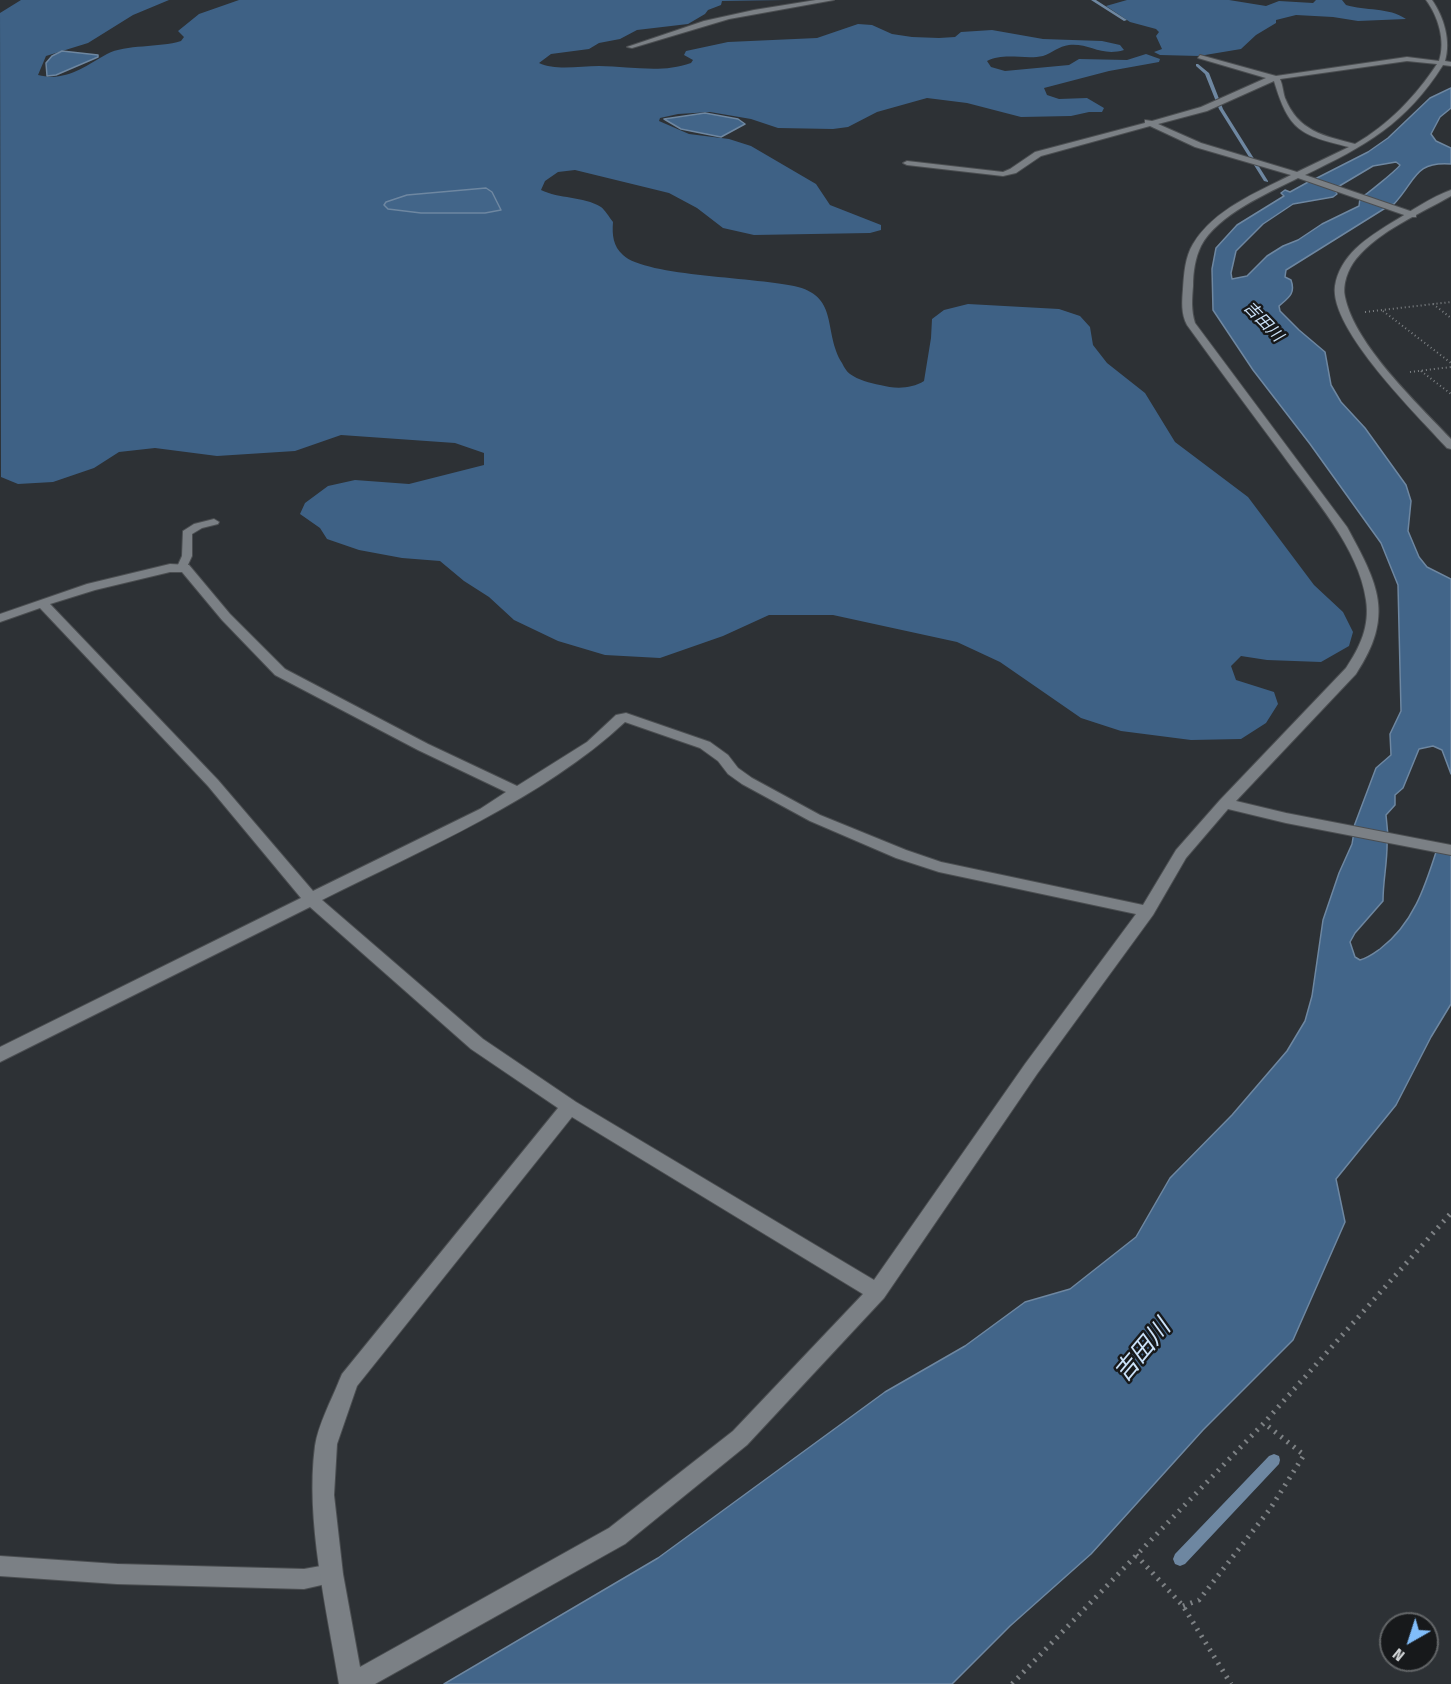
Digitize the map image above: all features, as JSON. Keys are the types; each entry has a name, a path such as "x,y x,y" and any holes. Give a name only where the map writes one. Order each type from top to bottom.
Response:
{"street":[{"path":"630,47 681,28 751,11 831,0"},
{"path":"570,1107 349,1381 326,1444 323,1496 332,1574 351,1684 617,1536 740,1437 877,1292 1024,1078 1146,911 1181,854 1225,803 1351,671 1369,644 1373,616 1370,584 1341,527 1190,323 1187,314 1192,260 1200,241 1236,209 1301,177 1355,146 1398,117 1448,63 1447,45 1437,14 1429,0"},
{"path":"1200,57 1276,78"},
{"path":"907,163 1003,174 1013,171 1038,154 1214,104 1254,85 1276,78 1407,59 1448,63"},
{"path":"1276,78 1281,97 1298,127 1309,133 1355,146"},
{"path":"1136,117 1198,145 1413,215"},
{"path":"1451,192 1380,235 1353,257 1341,283 1340,295 1344,311 1357,336 1451,446"},
{"path":"0,618 91,587 182,567 189,570 226,617 280,672 423,747 518,792"},
{"path":"42,603 213,783 311,899 477,1044 570,1107 877,1292"},
{"path":"0,1055 443,834 518,792 592,744 621,718 626,717 705,745 723,758 747,781 814,818 900,854 949,869 1146,911"},
{"path":"1225,803 1336,828 1451,850"}],"lane":[{"path":"182,567 187,556 187,533 198,526 214,522"},
{"path":"0,1566 117,1574 304,1579 332,1574"}],"path":[{"path":"1344,311 1382,310 1451,302"},
{"path":"1433,304 1451,318"},
{"path":"1382,310 1451,365"},
{"path":"1389,375 1451,365"},
{"path":"1421,371 1451,394"},
{"path":"1012,1684 1135,1554 1264,1423 1451,1213"},
{"path":"1183,1606 1199,1600 1270,1509 1304,1455 1264,1423"},
{"path":"1135,1554 1183,1606 1231,1684"}],"shaded area":[{"path":"21,0 169,0 133,15 88,43 46,56 38,75 48,77 74,72 115,51 181,41 184,37 178,31 199,14 239,0 785,0 722,1 721,5 708,10 688,24 637,30 620,39 599,43 589,49 551,54 539,63 560,67 668,68 691,63 693,60 684,55 686,51 728,42 817,38 858,24 872,25 892,34 912,37 955,37 961,32 992,30 1043,39 1102,41 1120,45 1124,50 1109,52 1069,45 1043,56 1000,57 987,61 991,67 1005,71 1069,65 1079,59 1127,60 1146,54 1160,59 1159,62 1109,71 1044,88 1047,95 1059,99 1087,98 1104,108 1102,112 1071,116 1021,117 967,103 927,98 877,112 848,127 833,129 778,128 751,119 710,112 678,114 660,118 659,121 689,134 729,139 751,146 816,184 830,205 881,225 881,230 870,233 754,235 723,228 697,208 669,193 575,170 558,172 545,181 541,190 587,201 601,207 613,222 613,236 617,248 623,255 636,262 678,272 781,284 811,292 820,299 825,308 836,351 846,369 857,378 872,383 903,388 924,381 932,319 944,310 968,304 1059,309 1080,316 1090,327 1093,345 1107,363 1145,393 1175,442 1248,497 1314,585 1343,612 1353,632 1349,646 1321,662 1267,660 1241,656 1231,666 1236,680 1274,692 1278,704 1266,723 1241,739 1191,740 1121,731 1081,718 1000,662 957,642 833,615 769,615 723,636 660,658 605,655 558,641 514,620 489,597 464,581 440,561 402,558 359,550 327,539 320,528 300,514 305,503 328,486 355,480 409,484 484,465 484,453 455,443 341,435 295,451 217,456 155,448 119,452 94,468 53,482 18,484 1,477 0,13"},
{"path":"1127,0 1229,0 1266,6 1279,1 1313,3 1316,0 1342,0 1346,5 1385,11 1406,19 1358,21 1296,15 1276,20 1276,23 1256,35 1241,49 1199,56 1160,55 1154,52 1162,49 1156,36 1159,32 1156,29 1130,22 1106,6"}],"water":[{"path":"62,51 98,55 98,57 56,75 47,76 46,63 52,56"},
{"path":"1451,88 1451,108 1440,117 1431,134 1436,141 1451,148 1451,164 1439,164 1423,169 1394,204 1389,206 1362,197 1400,165 1396,162 1373,166 1336,188 1313,180 1368,152 1388,138 1430,98"},
{"path":"705,113 738,119 745,124 721,137 681,129 664,119"},
{"name":"吉田川","path":"1310,181 1335,190 1337,194 1333,197 1293,204 1263,224 1236,251 1231,273 1232,279 1247,276 1267,256 1283,246 1359,206 1360,198 1387,207 1286,270 1285,277 1291,280 1292,289 1290,295 1279,306 1280,311 1299,330 1325,352 1331,385 1341,402 1365,428 1406,485 1411,501 1408,531 1419,557 1427,567 1451,579 1451,774 1442,750 1433,746 1419,749 1403,788 1395,795 1395,805 1386,815 1388,836 1353,829 1376,768 1391,755 1390,734 1401,711 1398,585 1381,543 1310,444 1253,370 1213,310 1212,269 1216,248 1237,225 1284,196 1281,193 1285,190 1290,192"},
{"path":"486,188 492,192 501,210 485,213 421,213 388,209 384,205 386,202 407,195"},
{"name":"吉田川","path":"1354,832 1387,839 1383,901 1350,942 1355,957 1360,960 1380,949 1401,928 1422,891 1437,849 1451,852 1451,1004 1396,1105 1336,1179 1345,1222 1293,1340 1203,1430 1091,1554 1010,1626 952,1684 444,1684 658,1558 885,1392 965,1346 1025,1302 1070,1289 1136,1237 1170,1178 1232,1115 1287,1051 1305,1021 1312,996 1323,920 1339,873 1352,844"}],"waterway":[{"path":"1093,0 1125,20"},
{"path":"1197,65 1207,73 1221,109 1266,181"},
{"path":"1180,1559 1274,1460"}]}
